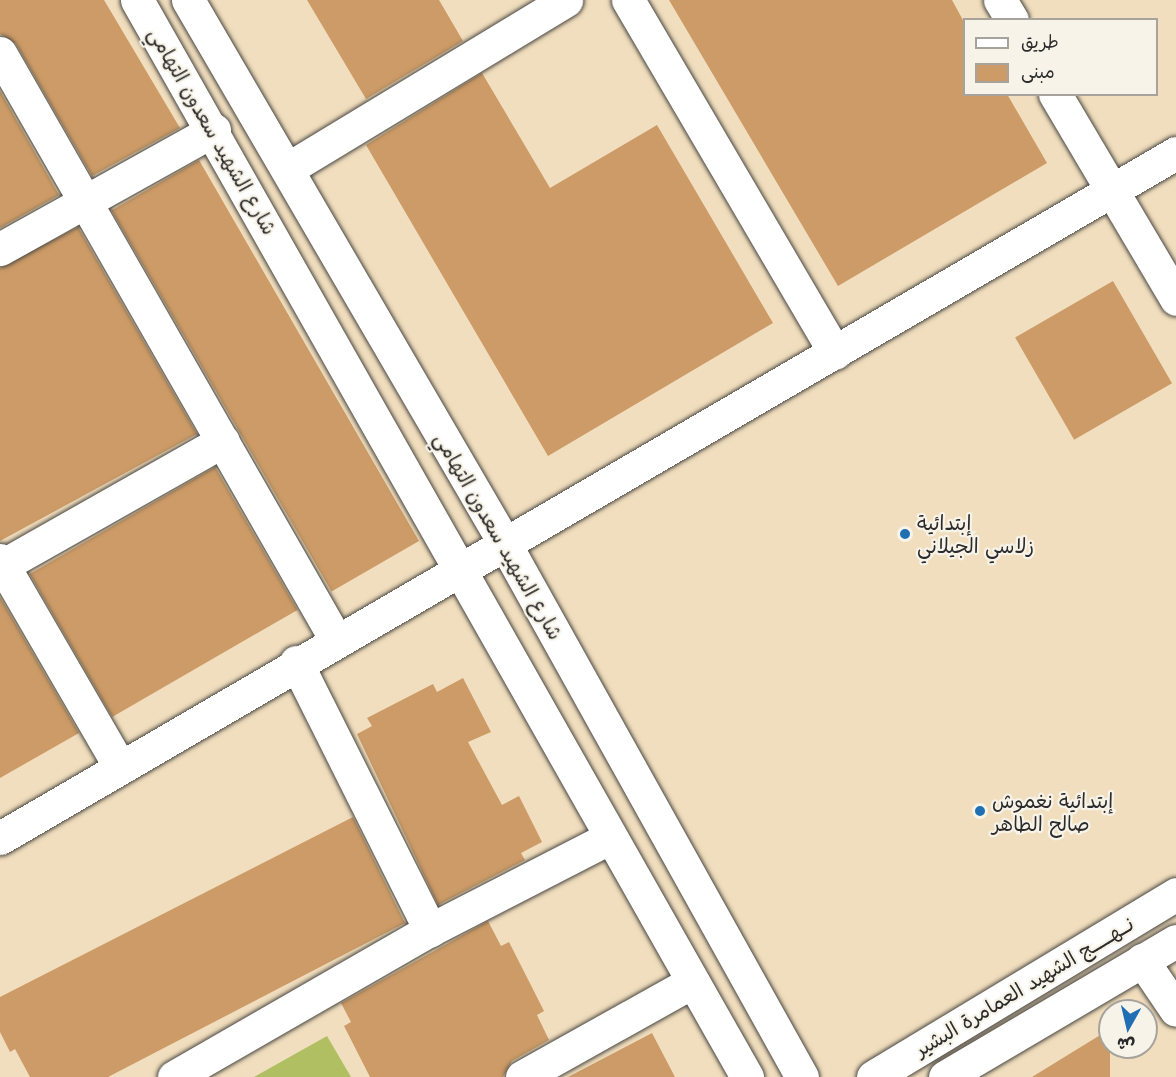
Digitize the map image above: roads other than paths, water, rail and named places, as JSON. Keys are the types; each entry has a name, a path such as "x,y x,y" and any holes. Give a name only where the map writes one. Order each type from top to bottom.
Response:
{"street":[{"name":"شارع الشهيد سعدون التهامي","path":"137,0 214,130 747,1077"},
{"name":"شارع الشهيد سعدون التهامي","path":"188,0 289,168 505,544 802,1077"},
{"path":"289,168 566,0"},
{"path":"628,0 835,353"},
{"path":"1000,0 1011,18"},
{"path":"0,53 336,640"},
{"path":"1056,96 1176,299"},
{"path":"0,249 214,130"},
{"path":"4,825 120,767 296,662 462,570 1176,153"},
{"path":"120,767 1,565 223,441"},
{"path":"296,662 430,930"},
{"path":"174,1077 430,930 610,837"},
{"name":"نــهـــــج الشهيد العمامرة البشير","path":"873,1077 1176,894"},
{"name":"نــهـــــج الشهيد العمامرة البشير","path":"945,1077 1176,941"},
{"path":"1142,960 1176,1010"},
{"path":"522,1077 692,982"}],"place":[{"name":"إبتدائية زلاسي الجيلاني","path":"905,534"},
{"name":"إبتدائية نغموش صالح الطاهر","path":"980,811"}]}
